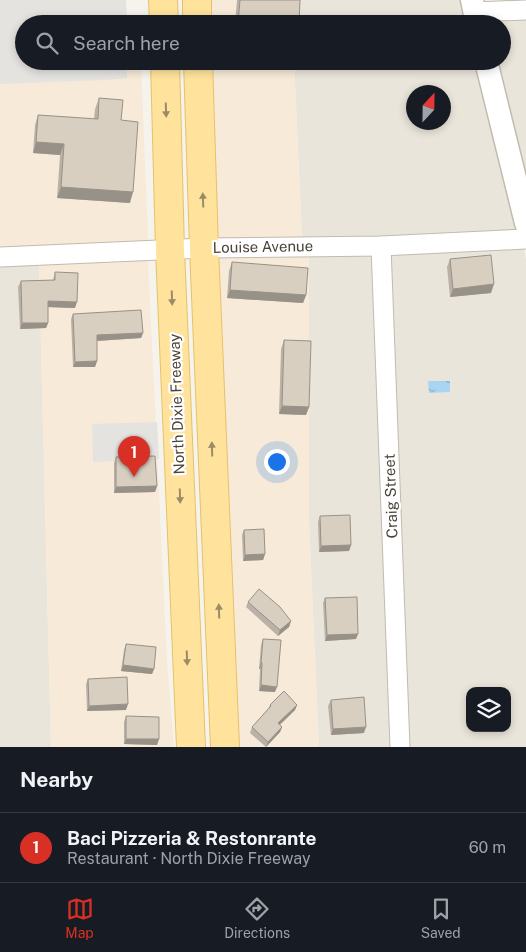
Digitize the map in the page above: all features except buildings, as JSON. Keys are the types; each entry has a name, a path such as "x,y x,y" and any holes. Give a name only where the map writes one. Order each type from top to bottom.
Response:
{"main road":[{"path":"163,0 164,15"},
{"path":"197,0 197,15"},
{"name":"North Dixie Freeway","path":"165,70 170,250 191,747"},
{"path":"198,70 225,747"}],"street":[{"path":"474,12 526,10"},
{"path":"488,70 526,222"},
{"name":"Louise Avenue","path":"0,257 204,248 381,246 526,239"},
{"name":"Craig Street","path":"381,246 400,747"}],"shaded area":[{"path":"0,0 126,0 127,15 15,15 15,70 127,70 127,78 0,84"},
{"path":"205,0 291,0 292,15 206,15"},
{"path":"291,0 463,0 466,15 292,15"},
{"path":"526,19 526,186 497,70 511,70 511,20"},
{"path":"0,25 15,48 15,70 141,70 148,241 0,248"},
{"path":"207,70 294,70 302,238 212,239"},
{"path":"294,70 479,70 519,230 382,237 302,238"},
{"path":"524,248 526,259 526,747 408,747 390,255"},
{"path":"373,255 391,747 319,747 309,523 309,256"},
{"path":"309,256 309,523 319,747 233,747 213,257"},
{"path":"148,260 167,662 174,747 51,747 39,264"},
{"path":"39,264 51,747 0,747 0,266"},
{"path":"157,422 159,459 93,462 92,424"}],"water":[{"path":"428,381 450,381 450,392 429,393"}],"place":[{"name":"Baci Pizzeria & Restonrante","path":"134,477"}]}
